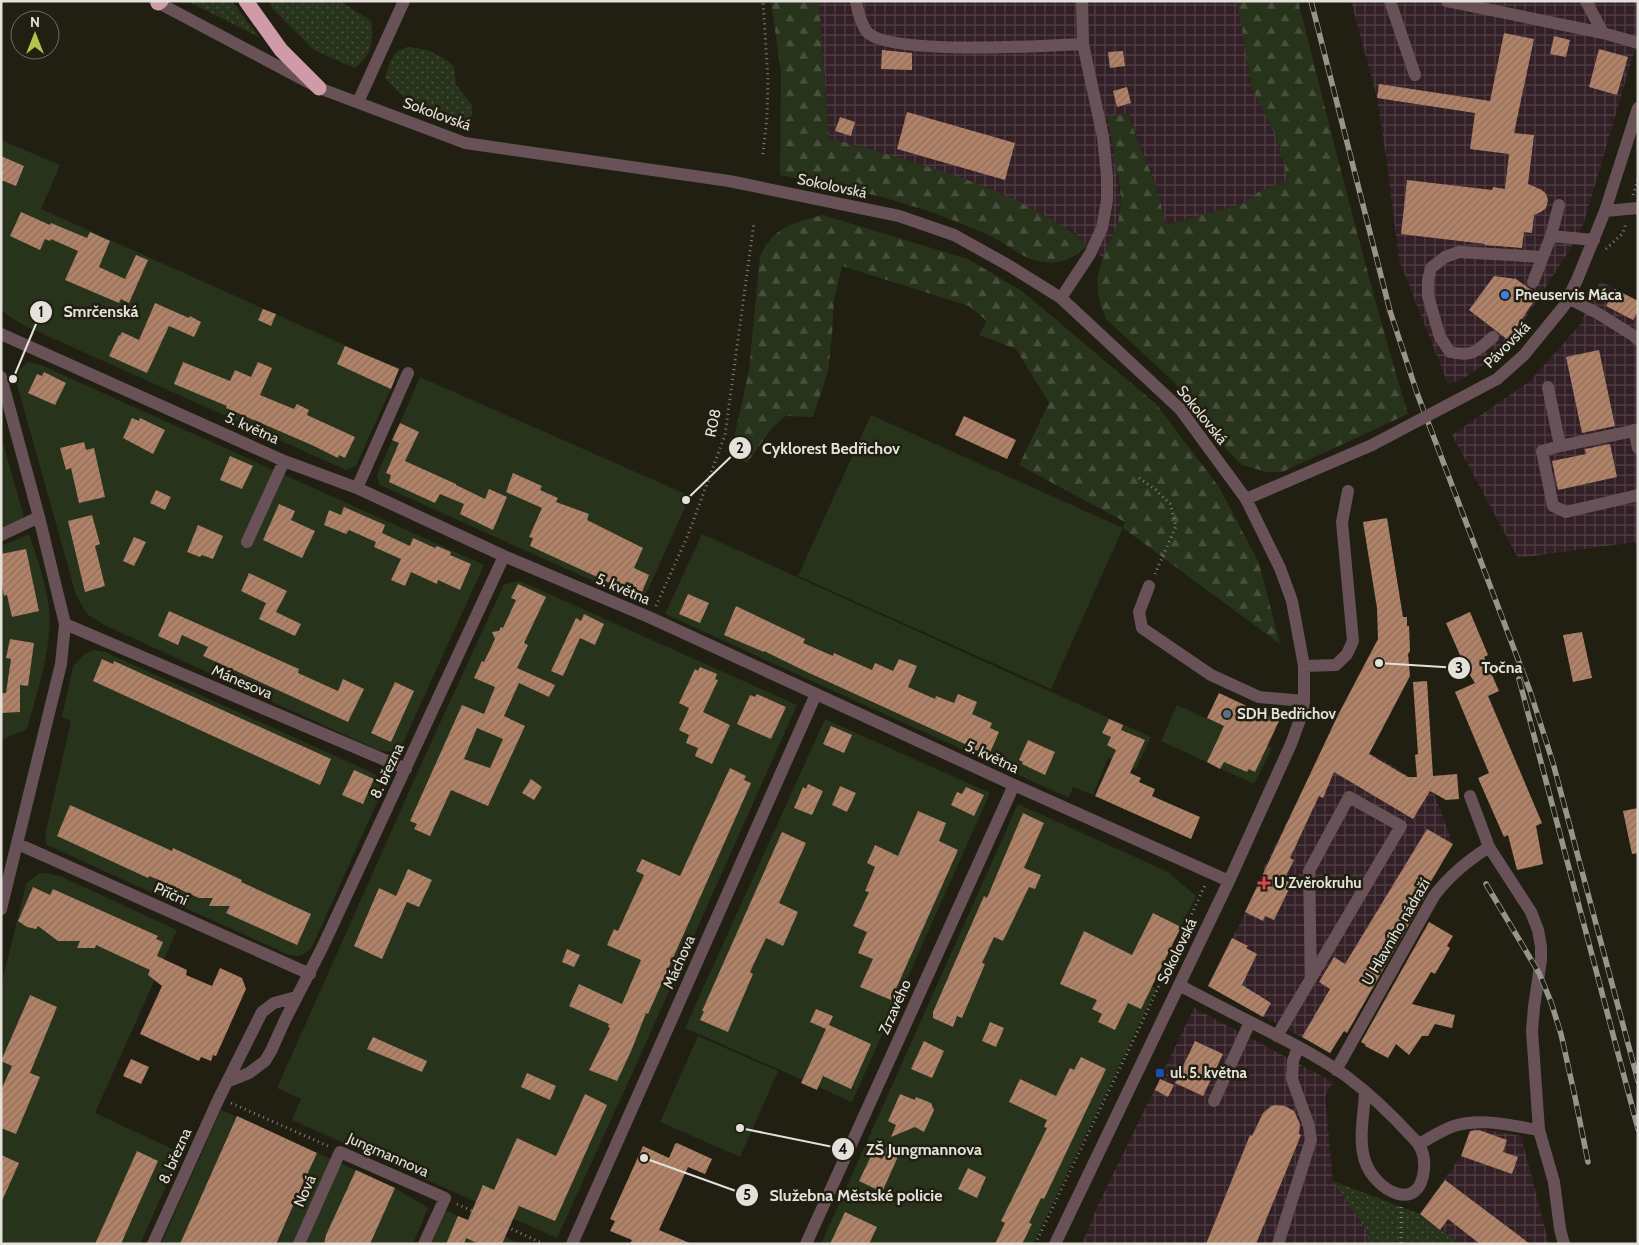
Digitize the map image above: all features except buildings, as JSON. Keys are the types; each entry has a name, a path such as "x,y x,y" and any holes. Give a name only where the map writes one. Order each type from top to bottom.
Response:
{"highway":[{"path":"246,1 281,50 319,88"}],"street":[{"path":"358,102 404,1"},
{"path":"856,1 857,10 868,32 886,41 932,47 1083,44"},
{"path":"1061,298 1090,254 1102,228 1107,200 1107,176 1103,137 1083,44 1082,1"},
{"path":"1390,1 1415,75"},
{"path":"1447,1 1603,33 1638,43"},
{"path":"1586,1 1603,33"},
{"name":"Sokolovská","path":"158,2 319,88 465,143 729,181 899,216 954,235 1008,265 1061,298 1180,409 1246,499 1280,568 1292,601 1304,666 1302,714 1291,744 1229,881 1055,1244"},
{"name":"Pávovská","path":"1246,499 1372,445 1497,379 1524,355 1564,306 1577,280 1605,211 1638,108"},
{"path":"1533,282 1551,236 1560,205"},
{"path":"1605,211 1638,208"},
{"path":"1551,236 1594,240"},
{"path":"1493,337 1474,354 1461,355 1450,352 1440,337 1428,296 1428,280 1432,268 1445,257 1459,252 1543,257"},
{"path":"1568,298 1599,314 1638,340"},
{"name":"5. května","path":"1,334 284,460 357,488 504,556 651,618 1014,785 1229,881"},
{"path":"357,488 408,374"},
{"path":"1,377 39,517 65,624 61,664 18,844 5,876 1,909"},
{"path":"1548,387 1560,446"},
{"path":"1638,448 1636,430 1542,451 1553,506 1566,512 1638,495"},
{"path":"247,542 284,460"},
{"path":"1304,666 1336,665 1348,654 1353,641 1342,522 1348,491"},
{"path":"1,535 39,517"},
{"name":"8. března","path":"227,1082 249,1073 265,1060 296,997 310,974 504,556"},
{"path":"1149,586 1139,612 1142,628 1211,675 1259,697 1304,701"},
{"name":"Mánesova","path":"65,624 406,769"},
{"name":"Máchova","path":"572,1244 816,694"},
{"name":"Zrzavého","path":"806,1244 1014,785"},
{"path":"1470,796 1489,847 1531,912 1538,930 1541,960 1532,1032 1539,1130 1554,1182 1560,1229 1564,1244"},
{"path":"1277,1036 1311,979 1401,826 1349,797 1309,871 1311,979"},
{"name":"Příční","path":"18,844 310,974"},
{"name":"U Hlavního nádraží","path":"1336,1070 1434,896 1458,870 1489,847"},
{"path":"1179,985 1298,1047 1336,1070 1365,1093 1419,1144 1424,1159 1423,1179 1415,1190 1401,1195 1393,1193 1380,1185 1370,1172 1365,1160 1362,1138 1365,1093"},
{"name":"8. března","path":"153,1244 219,1098 262,1012 274,1003 296,997"},
{"path":"1214,1101 1250,1022"},
{"path":"1278,1244 1310,1140 1309,1126 1292,1079 1293,1061 1298,1047"},
{"path":"1419,1144 1452,1126 1467,1122 1484,1122 1539,1130"},
{"name":"Jungmannova","path":"340,1152 445,1198"},
{"name":"Nová","path":"299,1244 340,1152"},
{"path":"424,1244 445,1198"}],"path":[{"path":"763,1 768,80 763,154"},
{"name":"R08","path":"651,618 688,535 725,435 754,222"},
{"path":"1139,478 1156,490 1170,504 1176,526 1162,561 1149,586"},
{"path":"1035,1244 1146,1016 1210,873"},
{"name":"Jungmannova","path":"219,1098 340,1152"},
{"path":"1401,1195 1401,1244"},
{"path":"445,1198 544,1244"}],"shaded area":[{"path":"819,1 1237,1 1252,89 1275,134 1288,180 1260,191 1242,204 1166,225 1156,186 1128,113 1109,117 1121,202 1118,223 1103,258 1073,232 920,164 829,138"},
{"path":"1351,1 1638,1 1638,39 1584,222 1571,248 1504,351 1461,380 1448,384 1399,260 1377,98"},
{"path":"1600,281 1638,301 1638,549 1635,542 1518,558 1452,435 1530,381 1579,326"},
{"path":"1331,735 1385,761 1434,793 1453,844 1330,1053 1209,987 1255,892 1268,872 1263,869"},
{"path":"1194,1008 1333,1082 1325,1097 1333,1181 1369,1234 1366,1244 1082,1244 1098,1205"},
{"path":"1471,1127 1521,1136 1549,1244 1461,1244 1420,1214 1461,1156"}],"green space":[{"path":"187,1 232,1 259,37"},
{"path":"268,1 340,1 371,21 372,41 368,53 355,68 314,50 273,9"},
{"path":"771,1 819,1 829,138 930,167 999,192 1061,225 1088,245 1063,261 1038,261 1026,257 1000,241 960,223 906,204 822,183 780,175 781,72"},
{"path":"1237,1 1298,1 1364,260 1408,414 1282,472 1267,472 1242,465 1228,451 1173,381 1106,319 1099,300 1097,279 1103,258 1118,223 1121,202 1108,117 1127,113 1156,186 1166,225 1242,204 1260,191 1288,180 1275,134 1252,89"},
{"path":"409,47 433,53 444,58 454,66 456,85 472,105 472,116 461,120 433,113 410,104 385,78 390,62 397,51"},
{"path":"1,140 60,165 41,209 369,356 400,368 356,466 346,470 23,325 6,314 1,309"},
{"path":"822,215 968,259 1023,292 1156,404 1219,487 1259,563 1280,644 1123,528 1125,522 1019,465 1049,403 1016,349 979,335 987,321 969,306 842,266 834,300 828,371 813,417 785,416 771,429 747,463 731,452 749,370 760,256 772,238 786,227"},
{"path":"28,362 41,365 484,565 402,745 391,752 378,750 104,625 87,614 76,595 16,381 19,370"},
{"path":"420,377 690,496 642,603 380,485 377,475"},
{"path":"871,415 1123,528 1051,689 798,576"},
{"path":"1,436 24,517 1,529"},
{"path":"29,534 48,599 49,637 43,669 27,729 1,740 1,546"},
{"path":"702,534 1151,737 1136,769 1108,758 1093,795 1073,787 1069,798 665,614"},
{"path":"520,581 797,705 557,1238 292,1120 301,1099 277,1088 423,760 504,584"},
{"path":"94,650 105,652 375,774 380,784 380,796 312,947 306,952 298,956 287,954 47,845 45,839 46,831 71,721 62,717 73,667 83,655"},
{"path":"1177,705 1272,748 1254,784 1161,741"},
{"path":"825,719 990,793 852,1102 685,1028"},
{"path":"1018,804 1168,872 1196,896 1152,986 1156,989 1033,1244 821,1244"},
{"path":"46,873 60,876 177,930 95,1113 181,1153 140,1244 1,1244 1,986 26,884 38,874"},
{"path":"698,1036 778,1071 740,1157 660,1122"},
{"path":"221,1110 331,1159 293,1244 161,1244"},
{"path":"340,1163 395,1188 428,1208 413,1244 306,1244"},
{"path":"1333,1181 1420,1214 1461,1244 1366,1244 1369,1234"},
{"path":"445,1210 521,1244 430,1244"}],"railway":[{"path":"1311,1 1390,311 1417,393 1530,691 1553,763 1638,1081"},
{"path":"1519,679 1638,1129"},
{"path":"1486,884 1539,973 1551,1002 1561,1034 1588,1162"}],"place":[{"name":"Pneuservis Máca","path":"1505,295"},
{"name":"Smrčenská","path":"13,379"},
{"name":"Cyklorest Bedřichov","path":"686,500"},
{"name":"Točna","path":"1379,663"},
{"name":"SDH Bedřichov","path":"1227,714"},
{"name":"U Zvěrokruhu","path":"1264,883"},
{"name":"ul. 5. května","path":"1160,1073"},
{"name":"ZŠ Jungmannova","path":"740,1128"},
{"name":"Služebna Městské policie","path":"644,1158"}]}
